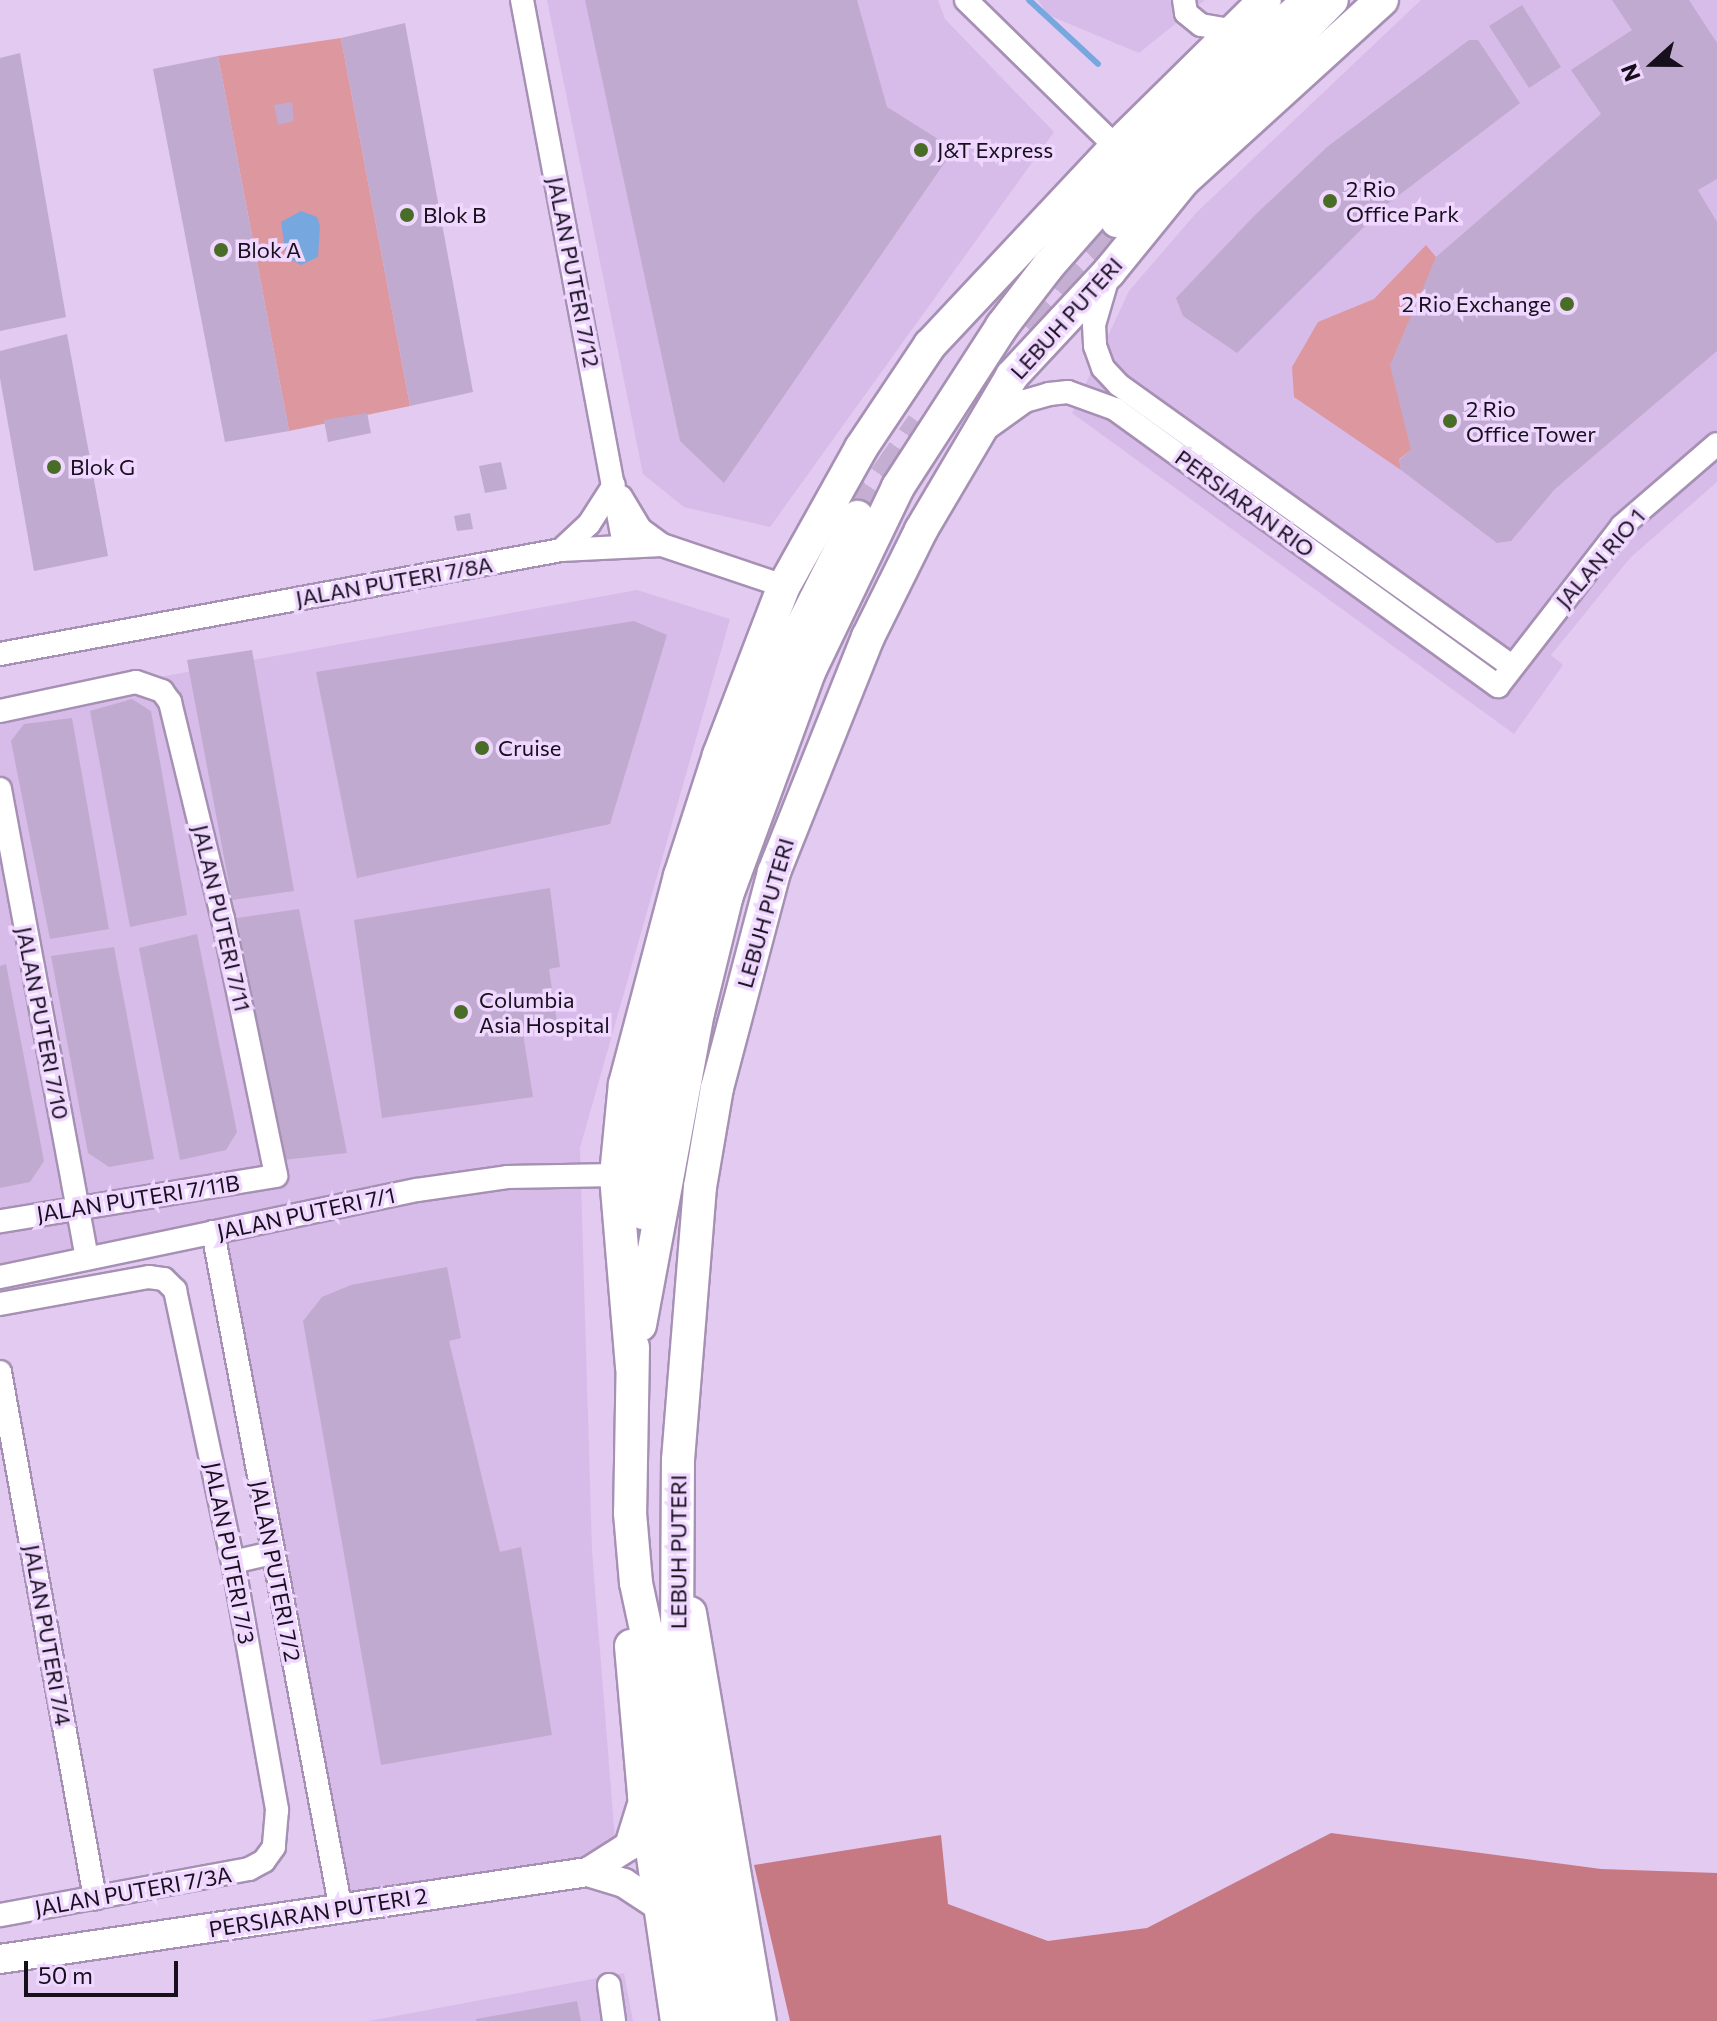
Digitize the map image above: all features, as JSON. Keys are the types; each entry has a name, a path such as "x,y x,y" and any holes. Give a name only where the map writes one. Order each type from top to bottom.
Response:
{"main road":[{"path":"632,1367 698,1013 724,910 760,794 809,672 898,487 956,396 1125,156 1265,0"},
{"path":"632,1367 616,1175 625,1084 649,979 719,755 784,586 869,435 930,345 1290,0"},
{"path":"1125,156 1309,0"},
{"name":"LEBUH PUTERI","path":"1117,221 1332,0"},
{"name":"LEBUH PUTERI","path":"708,2021 690,1849 678,1659 681,1582 678,1460 700,1187 742,988 774,872 862,652 921,530 1012,376 1109,272 1183,181 1382,0"},
{"path":"632,1367 649,1119 676,987 737,785 795,640 857,517"},
{"name":"LEBUH PUTERI","path":"632,1367 630,1513 636,1583 690,1849 731,2021"},
{"path":"681,1582 699,1645 760,2021"},
{"path":"636,1583 631,1659 644,1795 677,2021"}],"street":[{"name":"JALAN PUTERI 7/12","path":"522,0 624,545"},
{"path":"966,0 1125,156"},
{"path":"1184,0 1186,13 1201,25 1235,31"},
{"name":"PERSIARAN RIO","path":"1109,272 1094,325 1095,346 1103,368 1119,385 1512,666"},
{"name":"PERSIARAN RIO","path":"979,435 1025,401 1049,394 1068,392 1115,409 1498,686"},
{"name":"JALAN RIO 1","path":"1498,686 1622,526 1717,444"},
{"path":"561,550 589,524 614,485 640,529 662,545"},
{"name":"JALAN PUTERI 7/8A","path":"0,654 561,550 662,545 784,586"},
{"name":"JALAN PUTERI 7/11","path":"0,711 136,682 162,691 176,717 276,1176"},
{"name":"JALAN PUTERI 7/10","path":"0,789 87,1257"},
{"name":"JALAN PUTERI 7/1","path":"0,1277 465,1183 616,1175"},
{"name":"JALAN PUTERI 7/11B","path":"0,1221 276,1176"},
{"name":"JALAN PUTERI 7/2","path":"213,1232 341,1910"},
{"name":"JALAN PUTERI 7/3","path":"0,1304 132,1278 164,1279 181,1305 233,1562 277,1810 274,1847 264,1861"},
{"name":"JALAN PUTERI 7/4","path":"0,1372 95,1898"},
{"path":"233,1562 272,1553"},
{"name":"PERSIARAN PUTERI 2","path":"0,1959 588,1872 629,1846 644,1795"},
{"name":"JALAN PUTERI 7/3A","path":"0,1915 228,1876 264,1861"},
{"name":"PERSIARAN PUTERI 2","path":"588,1872 624,1883 662,1908"},
{"path":"609,1985 614,2021"}],"shaded area":[{"path":"547,0 938,0 945,19 1054,132 770,527 684,507 643,474"},
{"path":"1038,0 1205,0 1139,53 1048,15"},
{"path":"1421,0 1717,0 1717,482 1630,558 1551,655 1563,665 1514,734 1072,413 1129,291 1197,212"},
{"path":"341,38 410,406 289,431 218,56"},
{"path":"1426,245 1436,257 1411,450 1399,459 1401,470 1294,397 1292,367 1318,322 1374,299"},
{"path":"637,590 730,619 580,1148 592,1551 615,1839 583,1860 350,1896 223,1219 0,1267 0,706"},
{"path":"1331,1833 1601,1869 1717,1873 1717,2021 790,2021 754,1865 941,1835 948,1904 1048,1941 1147,1928"},
{"path":"624,1973 633,2021 369,2021 566,1984"}],"water":[{"path":"301,211 317,217 320,226 318,257 301,265 286,257 281,222"}],"building":[{"path":"585,0 857,0 887,107 954,149 724,483 680,441"},
{"name":"2 Rio Exchange","path":"1612,0 1689,0 1717,43 1717,179 1698,190 1717,222 1717,351 1555,489 1511,541 1497,543 1401,470 1399,460 1411,450 1390,365 1436,257 1601,114 1571,70 1632,30"},
{"path":"1522,5 1561,67 1529,88 1489,26"},
{"name":"Blok B","path":"405,23 473,392 410,406 341,38"},
{"name":"2 Rio Office Park","path":"1469,40 1478,40 1520,103 1386,205 1237,353 1183,316 1176,298 1254,216 1327,147"},
{"path":"20,53 66,317 0,331 0,58"},
{"name":"Blok A","path":"218,56 289,431 225,442 153,69"},
{"path":"292,102 294,121 278,125 274,105"},
{"name":"Blok G","path":"67,334 108,556 34,571 0,378 0,351"},
{"path":"367,413 371,433 328,442 324,420"},
{"path":"501,462 507,489 485,493 479,466"},
{"path":"470,513 473,529 457,531 454,516"},
{"name":"Cruise","path":"634,621 667,635 610,824 357,878 316,672"},
{"path":"252,650 294,891 232,900 187,660"},
{"path":"132,699 151,711 187,915 130,927 90,711"},
{"path":"72,718 109,929 50,939 11,741 24,724"},
{"name":"Columbia Asia Hospital","path":"550,888 560,967 549,969 557,1022 522,1027 533,1097 382,1118 354,920"},
{"path":"299,909 347,1153 283,1160 237,918"},
{"path":"197,934 237,1132 226,1150 180,1160 139,948"},
{"path":"114,947 154,1159 109,1167 88,1153 51,956"},
{"path":"6,964 44,1161 30,1182 0,1188 0,966"},
{"path":"447,1267 461,1338 449,1341 500,1552 521,1547 552,1735 381,1765 303,1321 322,1297 351,1285"},
{"path":"577,2001 581,2021 476,2021 476,2019"}],"waterway":[{"path":"1029,0 1098,64"}],"tunnel":[{"path":"1020,321 1117,221"},
{"path":"857,517 922,424"}],"place":[{"name":"J&T Express","path":"921,150"},
{"name":"2 Rio Office Park","path":"1330,201"},
{"name":"Blok B","path":"407,215"},
{"name":"Blok A","path":"221,250"},
{"name":"2 Rio Exchange","path":"1567,304"},
{"name":"2 Rio Office Tower","path":"1450,421"},
{"name":"Blok G","path":"54,467"},
{"name":"Cruise","path":"482,748"},
{"name":"Columbia Asia Hospital","path":"461,1012"}]}
